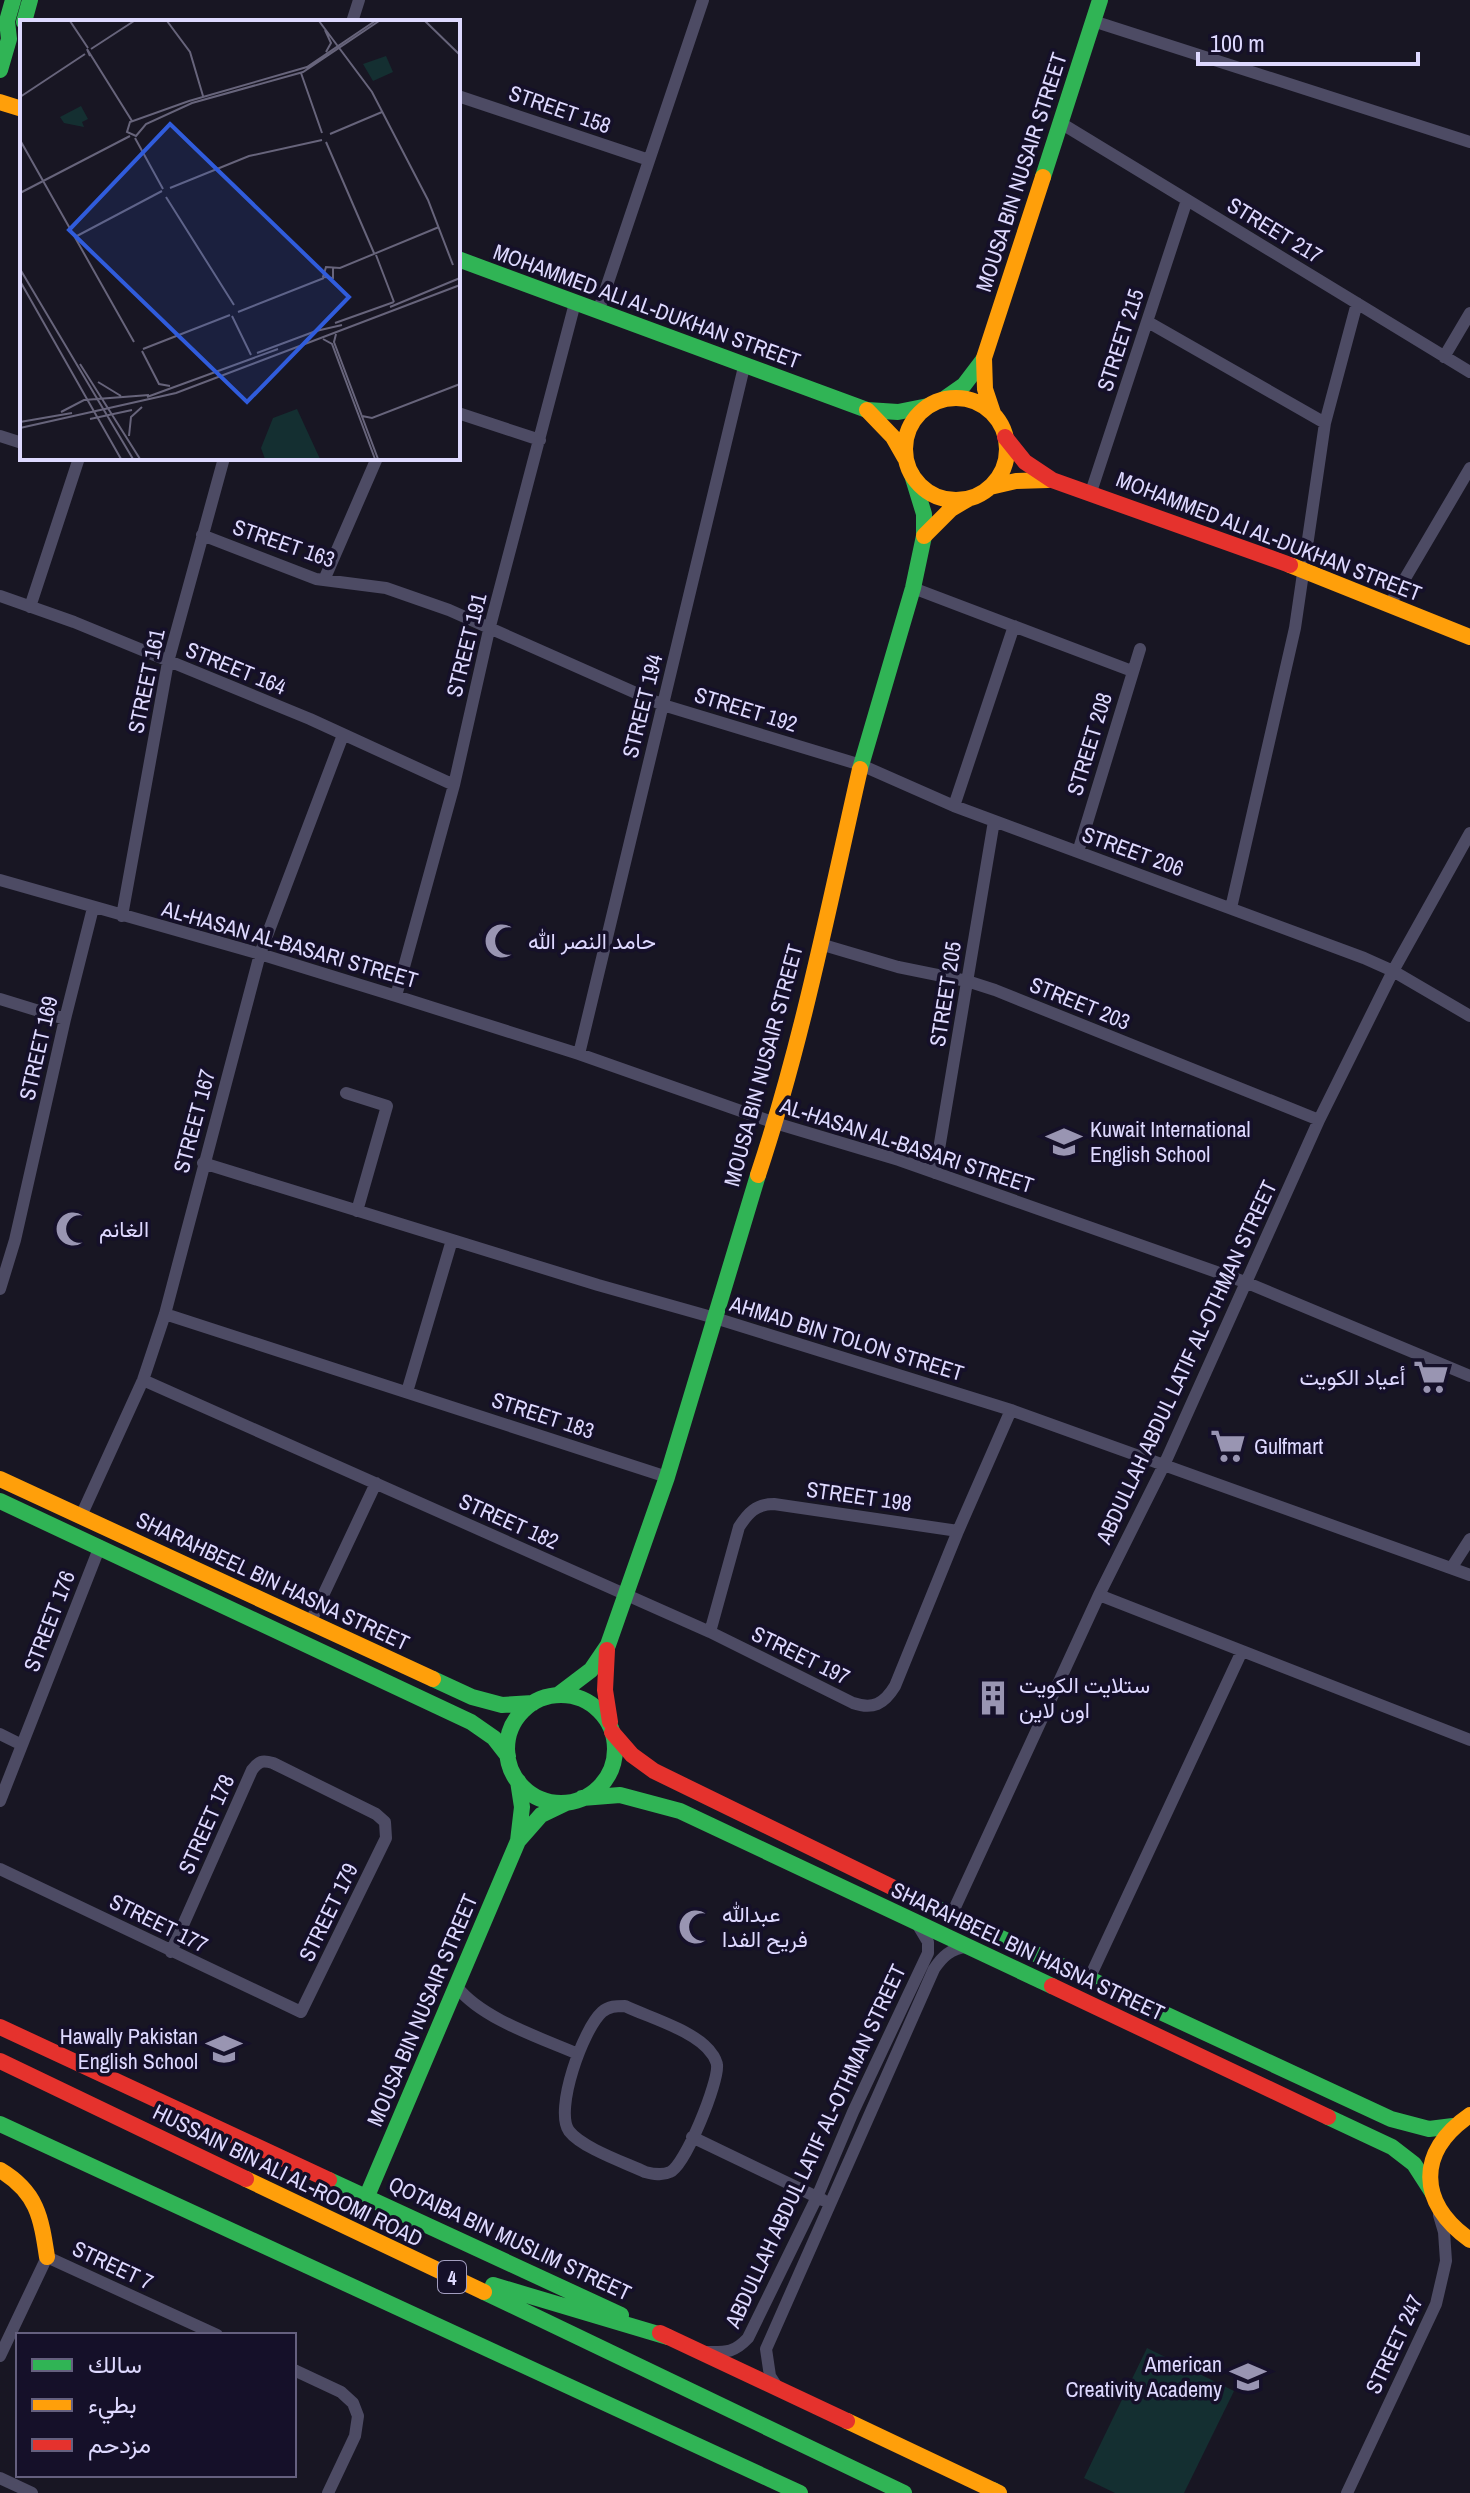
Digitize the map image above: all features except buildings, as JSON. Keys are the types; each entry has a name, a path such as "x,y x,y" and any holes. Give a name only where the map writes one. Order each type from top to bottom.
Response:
{"main road":[{"path":"0,70 13,0"},
{"path":"24,20 30,0"},
{"name":"MOUSA BIN NUSAIR STREET","path":"936,402 964,385 984,358 1100,0"},
{"path":"0,102 20,108"},
{"name":"MOHAMMED ALI AL-DUKHAN STREET","path":"460,260 867,410 909,411 936,402"},
{"name":"MOUSA BIN NUSAIR STREET","path":"984,358 985,389 993,413"},
{"path":"924,536 951,509 984,491 1000,474 1006,460 1005,437 993,413 978,403 962,398 936,402 917,416 909,430 905,445 910,468 922,486 934,495 964,499 984,491"},
{"name":"MOHAMMED ALI AL-DUKHAN STREET","path":"867,410 893,437 910,468"},
{"name":"MOHAMMED ALI AL-DUKHAN STREET","path":"1005,437 1024,463 1052,480 1302,569 1470,637"},
{"name":"MOUSA BIN NUSAIR STREET","path":"611,1728 605,1679 608,1645 667,1477 745,1213 775,1123 861,765 913,588 924,536 922,502 910,468"},
{"name":"MOHAMMED ALI AL-DUKHAN STREET","path":"984,491 1016,481 1052,480"},
{"name":"SHARAHBEEL BIN HASNA STREET","path":"0,1479 472,1697 502,1705 533,1703"},
{"name":"SHARAHBEEL BIN HASNA STREET","path":"0,1501 471,1722 494,1738 508,1756"},
{"name":"MOUSA BIN NUSAIR STREET","path":"558,1695 591,1670 608,1645"},
{"path":"558,1695 584,1700 598,1710 611,1728 615,1750 612,1767 597,1789 578,1800 556,1802 539,1797 518,1781 508,1756 508,1738 514,1722 533,1703 558,1695"},
{"name":"SHARAHBEEL BIN HASNA STREET","path":"611,1728 625,1748 654,1771 951,1916 1391,2119 1427,2129 1453,2126"},
{"name":"MOUSA BIN NUSAIR STREET","path":"367,2196 518,1841 522,1807 518,1781"},
{"name":"SHARAHBEEL BIN HASNA STREET","path":"578,1800 620,1795 680,1811 1392,2147 1414,2164 1448,2224 1470,2240"},
{"name":"MOUSA BIN NUSAIR STREET","path":"518,1841 541,1815 578,1800"},
{"name":"QOTAIBA BIN MUSLIM STREET","path":"0,2027 996,2492"},
{"name":"HUSSAIN BIN ALI AL-ROOMI ROAD","path":"0,2061 904,2493"},
{"path":"1434,2198 1430,2180 1433,2156 1453,2126 1470,2115"},
{"name":"4","path":"0,2124 800,2493"},
{"path":"0,2170 24,2186 36,2203 47,2257"},
{"path":"427,2265 668,2337"}],"street":[{"path":"353,20 359,0"},
{"path":"598,312 703,0"},
{"path":"1093,21 1470,142"},
{"name":"STREET 158","path":"460,97 649,160"},
{"name":"STREET 217","path":"1059,122 1470,372"},
{"name":"STREET 215","path":"1091,492 1187,200"},
{"name":"STREET 191","path":"396,996 454,785 489,630 575,303"},
{"path":"1231,908 1295,628 1325,423 1357,303"},
{"path":"1444,357 1470,313"},
{"path":"1148,322 1325,423"},
{"name":"STREET 194","path":"579,1054 744,367"},
{"path":"460,414 540,440"},
{"path":"0,436 20,442"},
{"path":"30,607 76,460"},
{"name":"STREET 161","path":"122,916 168,662 223,460"},
{"path":"324,580 376,460"},
{"path":"1390,604 1470,468"},
{"name":"STREET 163","path":"202,535 324,580 386,588 449,610 489,630"},
{"path":"913,588 1132,671"},
{"name":"STREET 164","path":"0,596 74,622 310,719 454,785"},
{"path":"954,806 1014,626"},
{"name":"STREET 192","path":"489,630 663,705 861,765"},
{"name":"STREET 208","path":"1078,852 1140,649"},
{"name":"STREET 167","path":"81,1516 143,1380 165,1314 260,954 343,735"},
{"name":"STREET 206","path":"861,765 954,806 1346,951 1393,971 1470,1016"},
{"name":"STREET 205","path":"935,1173 994,821"},
{"name":"ABDULLAH ABDUL LATIF AL-OTHMAN STREET","path":"951,1916 1099,1595 1164,1465 1319,1120 1393,971 1470,833"},
{"name":"AL-HASAN AL-BASARI STREET","path":"0,880 396,996 579,1054 775,1123 899,1160 1245,1282 1470,1376"},
{"name":"STREET 169","path":"0,1287 15,1240 93,908"},
{"name":"STREET 203","path":"820,944 898,967 967,981 1319,1120"},
{"path":"0,999 65,1019"},
{"path":"346,1093 387,1106 357,1211"},
{"name":"AHMAD BIN TOLON STREET","path":"203,1163 1011,1410 1470,1575"},
{"path":"407,1392 452,1240"},
{"name":"STREET 183","path":"165,1314 667,1477"},
{"name":"STREET 182","path":"143,1380 625,1596"},
{"path":"958,1531 1011,1410"},
{"path":"310,1623 376,1483"},
{"name":"STREET 198","path":"710,1632 739,1527 755,1508 774,1504 958,1531"},
{"name":"STREET 197","path":"625,1596 710,1632 853,1703 876,1706 887,1698 895,1686 958,1531"},
{"path":"1452,1567 1470,1539"},
{"name":"STREET 176","path":"0,1801 100,1546"},
{"path":"1099,1595 1470,1740"},
{"path":"1089,1979 1242,1651"},
{"path":"0,1734 22,1745"},
{"name":"STREET 178","path":"171,1952 258,1762 273,1763 376,1814 387,1828"},
{"name":"STREET 179","path":"301,2012 386,1838 387,1828"},
{"name":"STREET 177","path":"0,1869 301,2012"},
{"name":"ABDULLAH ABDUL LATIF AL-OTHMAN STREET","path":"698,2351 731,2351 739,2348 748,2338 817,2197 853,2112 928,1953 928,1942 916,1922"},
{"name":"ABDULLAH ABDUL LATIF AL-OTHMAN STREET","path":"779,2390 770,2376 766,2349 934,1969 957,1947 969,1947"},
{"path":"457,1987 481,2010 578,2054"},
{"path":"625,2006 697,2039 712,2053 717,2065 715,2080 677,2167 668,2173 654,2174 585,2144 574,2136 563,2119 578,2054 599,2015 613,2007 625,2006"},
{"path":"692,2137 831,2203"},
{"name":"STREET 247","path":"1346,2493 1436,2304 1446,2261 1444,2232 1434,2198"},
{"name":"STREET 7","path":"0,2356 47,2257 213,2333"},
{"path":"296,2371 341,2392 353,2403 358,2416 355,2436 328,2493"},
{"path":"0,2478 32,2493"}],"green space":[{"path":"1147,2348 1234,2391 1184,2493 1115,2493 1084,2478"}],"traffic: fast":[{"path":"0,70 9,39 7,21 13,0"},
{"path":"25,20 30,0"},
{"path":"1043,177 1100,0"},
{"path":"460,260 867,410 898,412 928,406"},
{"path":"944,399 964,385 983,360"},
{"path":"860,769 913,588 924,536 924,514 912,475"},
{"path":"558,1695 591,1670 608,1645 667,1477 758,1175"},
{"path":"0,1501 471,1722 494,1738 508,1756"},
{"path":"433,1679 472,1697 502,1705 533,1703"},
{"path":"561,1695 582,1699 599,1711 611,1728 615,1749 611,1770 599,1787 582,1799 561,1803 540,1799 523,1787 511,1770 507,1749 511,1728 523,1711 540,1699 561,1695"},
{"path":"367,2196 518,1841 522,1807 518,1781"},
{"path":"582,1798 620,1795 680,1811 1052,1986"},
{"path":"519,1840 541,1815 566,1803"},
{"path":"902,1892 1391,2119 1429,2129 1453,2126"},
{"path":"1328,2117 1392,2147 1414,2164 1432,2192"},
{"path":"0,2124 800,2493"},
{"path":"329,2180 621,2315"},
{"path":"493,2285 668,2337"},
{"path":"484,2292 904,2493"},
{"path":"993,2490 997,2493"}],"traffic: slow":[{"path":"0,102 20,108"},
{"path":"993,413 985,389 984,358 1043,177"},
{"path":"956,398 975,402 992,413 1003,430 1007,449 1003,468 992,485 975,496 956,500 937,496 920,485 909,468 905,449 909,430 920,413 937,402 956,398"},
{"path":"867,410 893,437 905,458"},
{"path":"990,487 1016,481 1048,480"},
{"path":"924,536 951,509 968,499"},
{"path":"1290,565 1470,637"},
{"path":"758,1175 801,1024 860,769"},
{"path":"0,1479 433,1679"},
{"path":"1470,2115 1452,2129 1440,2145 1430,2178 1440,2210 1470,2240"},
{"path":"0,2170 30,2197 39,2218 47,2257"},
{"path":"246,2179 484,2292"},
{"path":"847,2421 999,2493"}],"traffic: jam":[{"path":"1005,437 1025,462 1052,480 1290,565"},
{"path":"607,1650 605,1690 610,1722"},
{"path":"612,1732 632,1755 654,1771 902,1892"},
{"path":"1052,1986 1328,2117"},
{"path":"0,2027 329,2180"},
{"path":"0,2061 246,2179"},
{"path":"660,2333 847,2421"}],"place":[{"name":"حامد النصر الله","path":"502,941"},
{"name":"Kuwait International English School","path":"1064,1142"},
{"name":"الغانم","path":"73,1229"},
{"name":"أعياد الكويت","path":"1431,1377"},
{"name":"Gulfmart","path":"1228,1446"},
{"name":"ستلايت الكويت اون لاين","path":"993,1698"},
{"name":"عبدالله فريح الفدا","path":"696,1927"},
{"name":"Hawally Pakistan English School","path":"224,2049"},
{"name":"American Creativity Academy","path":"1248,2377"}]}
